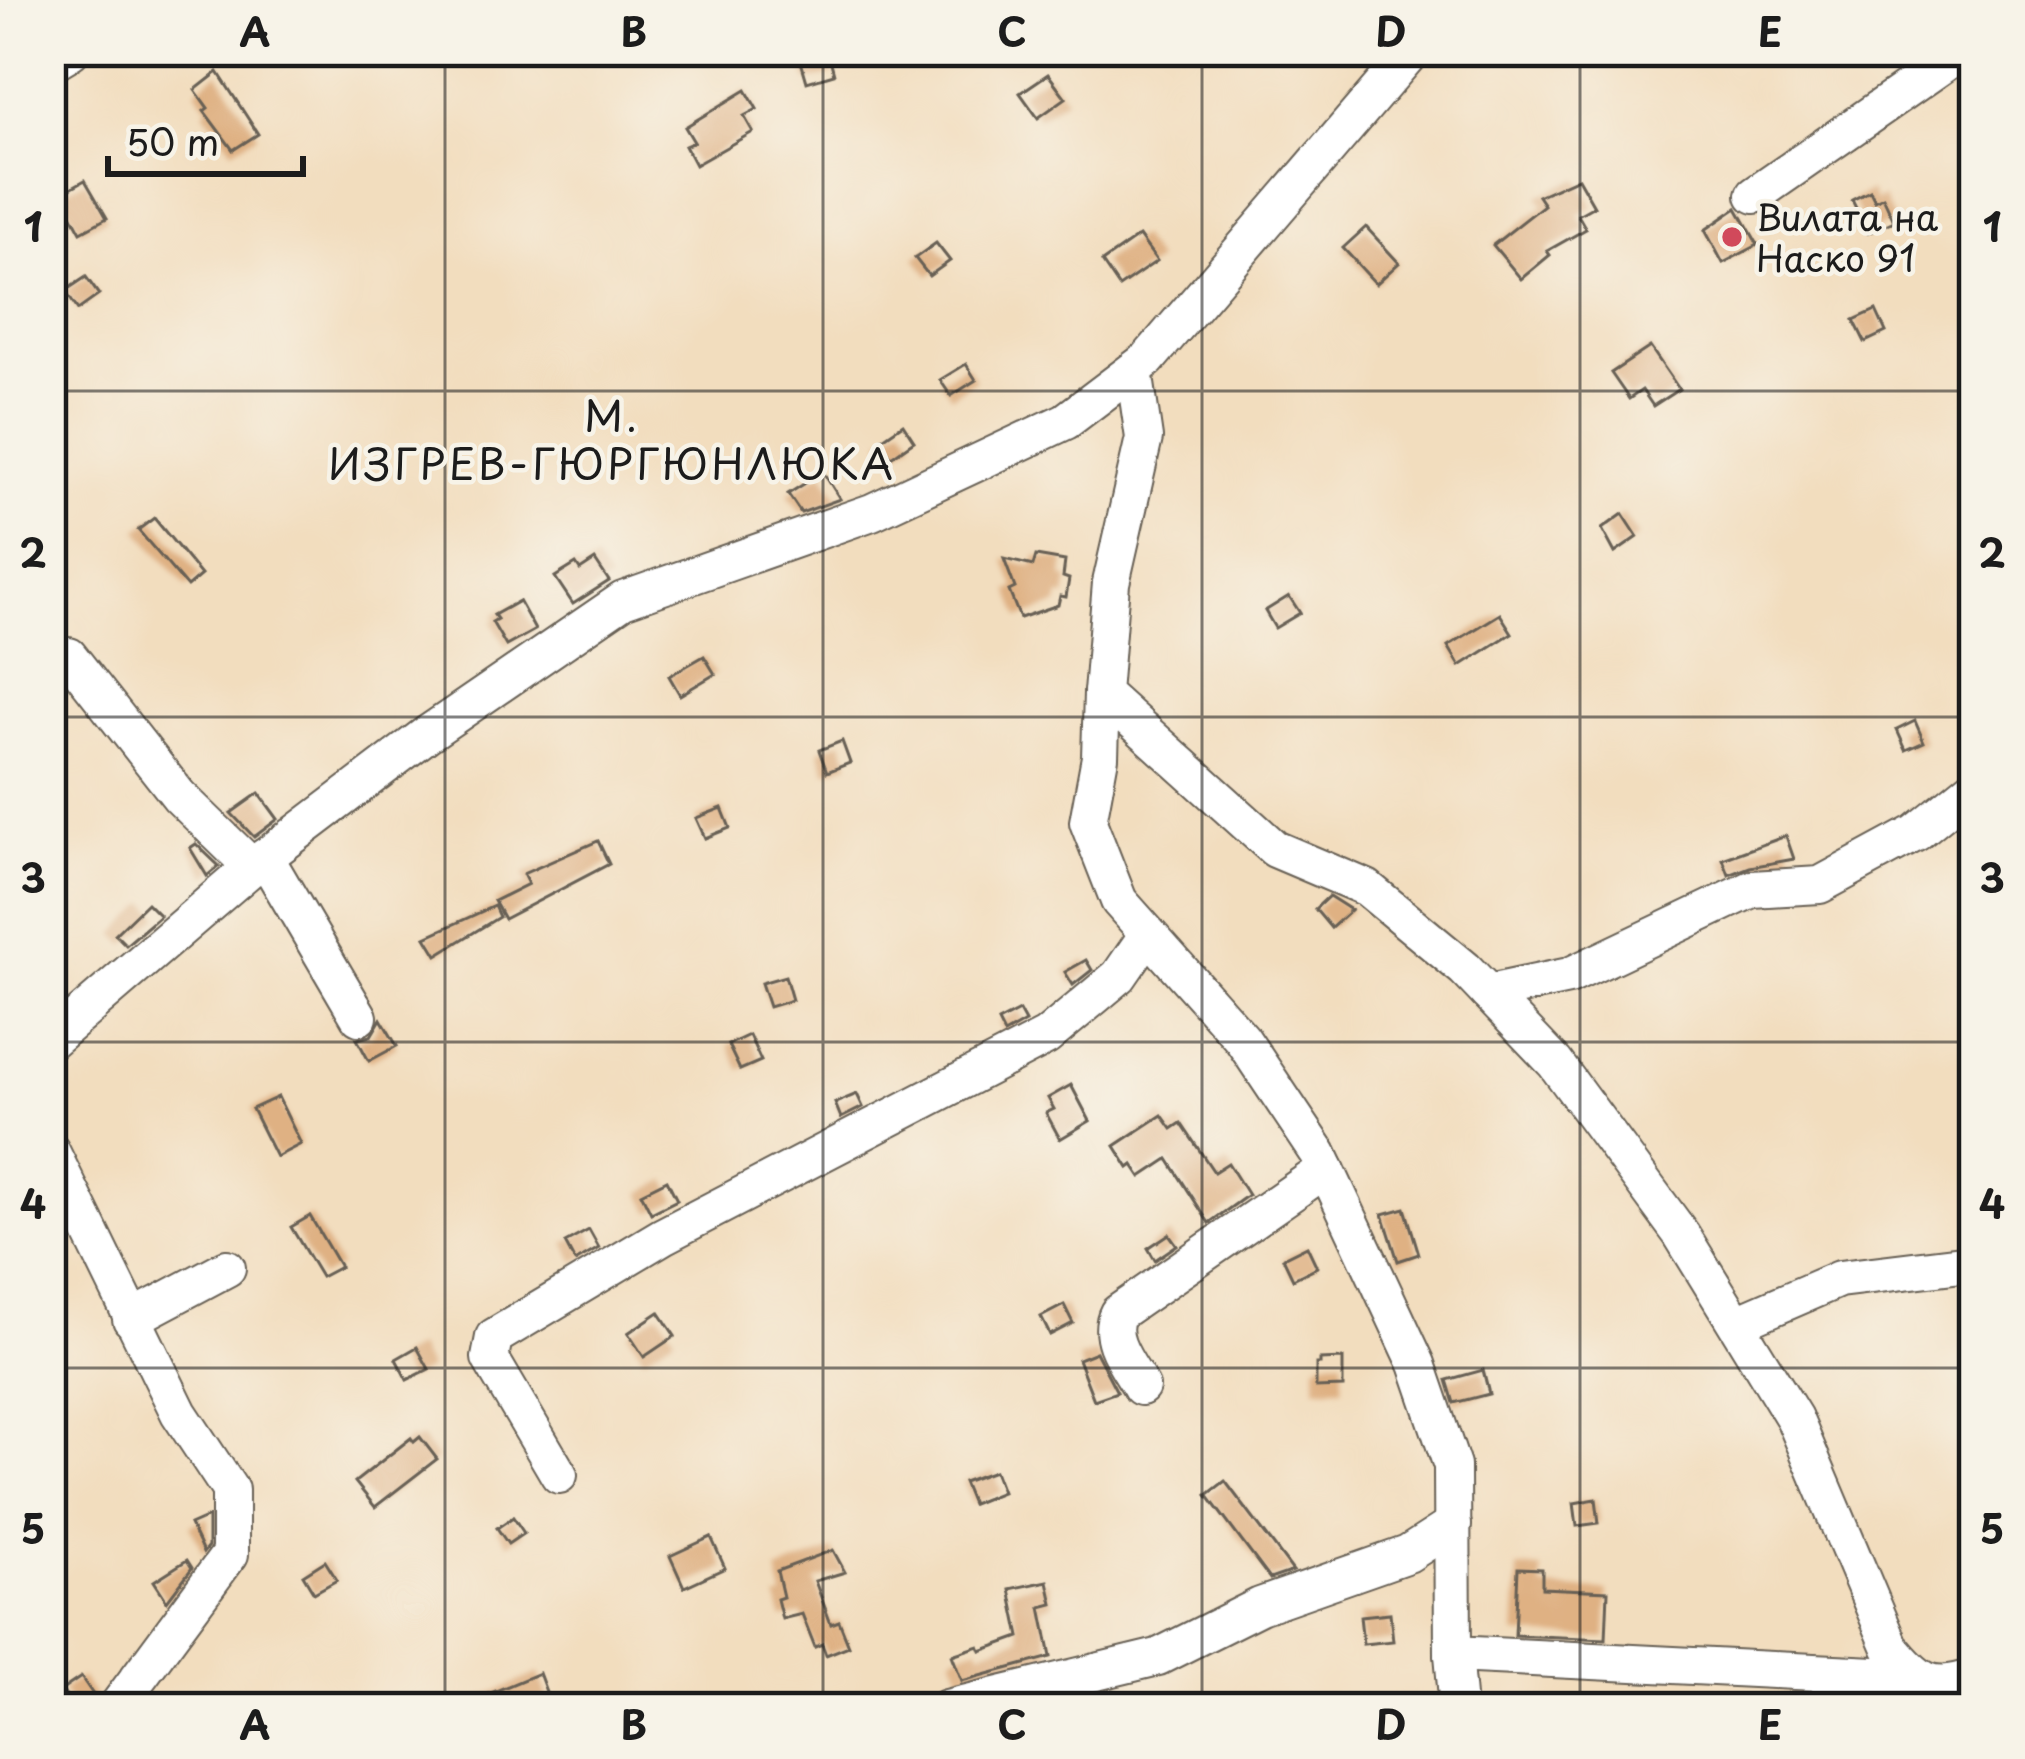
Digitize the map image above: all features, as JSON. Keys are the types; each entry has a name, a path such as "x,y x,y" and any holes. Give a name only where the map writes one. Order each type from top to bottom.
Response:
{"street":[{"path":"51,63 71,51"},
{"path":"51,1040 258,862 426,735 623,600 872,512 1066,421 1148,359 1412,51"},
{"path":"1755,195 1960,65"},
{"path":"1134,370 1144,438 1111,583 1100,757 1088,822 1119,901 1242,1039 1326,1169 1417,1364 1452,1466 1458,1708"},
{"path":"69,656 179,796 258,862 359,1017"},
{"path":"1102,693 1275,849 1367,888 1489,993 1556,1063 1626,1155 1794,1418 1891,1648 1942,1708"},
{"path":"1489,993 1569,976 1751,889 1820,885 1916,833 1974,786"},
{"path":"559,1475 490,1358 494,1337 663,1237 1046,1037 1119,976 1148,934"},
{"path":"51,1151 178,1413 230,1490 230,1554 116,1708"},
{"path":"1141,1387 1114,1339 1113,1321 1118,1313 1326,1169"},
{"path":"1737,1323 1839,1280 1962,1264 1974,1267"},
{"path":"131,1319 227,1268"},
{"path":"947,1708 1158,1657 1260,1606 1408,1554 1453,1525"},
{"path":"1454,1654 1915,1677 1936,1684 1974,1677"}],"building":[{"path":"798,51 828,51 834,74 807,82"},
{"path":"218,72 258,134 233,150 204,111 208,108 195,90"},
{"path":"1048,74 1066,98 1038,118 1020,93"},
{"path":"746,90 757,109 744,116 753,132 695,165 685,146 694,142 685,127"},
{"path":"1578,178 1594,206 1578,215 1586,229 1547,251 1550,255 1521,279 1493,245 1544,205 1538,196"},
{"path":"85,180 107,218 81,232 60,194"},
{"path":"1870,191 1875,201 1883,197 1894,221 1868,233 1852,200"},
{"name":"Вилата на Наско 91","path":"1737,208 1758,245 1723,263 1705,230"},
{"path":"1366,227 1399,263 1376,284 1343,248"},
{"path":"1139,236 1157,261 1119,287 1102,262"},
{"path":"936,243 950,261 929,276 915,258"},
{"path":"86,277 99,295 78,310 65,291"},
{"path":"1876,310 1886,332 1865,342 1854,320"},
{"path":"1650,347 1679,389 1653,406 1642,390 1629,399 1611,373"},
{"path":"966,364 976,380 951,396 940,380"},
{"path":"903,424 914,441 891,457 880,440"},
{"path":"823,472 840,499 801,513 788,494"},
{"path":"1623,514 1638,537 1615,553 1602,529"},
{"path":"154,518 201,575 187,587 138,530"},
{"path":"1036,556 1065,561 1066,597 1060,596 1058,605 1020,618 1004,559 1033,566"},
{"path":"595,560 609,581 573,604 555,577 576,564 580,570"},
{"path":"1289,596 1300,613 1275,628 1265,611"},
{"path":"519,601 535,630 506,646 492,622 497,619 494,615"},
{"path":"1500,614 1512,633 1460,666 1448,646"},
{"path":"704,656 715,674 680,695 669,676"},
{"path":"1915,721 1924,742 1906,750 1897,730"},
{"path":"842,741 850,763 827,772 819,750"},
{"path":"259,793 278,819 254,837 231,813"},
{"path":"722,808 730,828 705,838 696,818"},
{"path":"1786,836 1794,859 1729,875 1723,859"},
{"path":"598,841 609,864 504,919 494,901 528,884 523,874"},
{"path":"196,844 219,866 207,876 190,848"},
{"path":"1329,896 1351,910 1331,928 1315,909"},
{"path":"147,903 160,916 126,945 115,934"},
{"path":"494,906 499,917 437,955 426,937"},
{"path":"1086,960 1092,970 1073,985 1065,972"},
{"path":"785,976 792,1000 769,1007 761,983"},
{"path":"1019,1011 1025,1022 1004,1034 998,1022"},
{"path":"381,1019 397,1046 369,1061 357,1039 371,1036"},
{"path":"749,1035 761,1061 740,1070 728,1045"},
{"path":"1071,1085 1090,1121 1060,1139 1046,1113 1054,1109 1048,1098"},
{"path":"857,1094 863,1107 841,1118 835,1103"},
{"path":"278,1097 301,1144 276,1157 252,1109"},
{"path":"1162,1115 1172,1129 1181,1123 1214,1172 1228,1163 1248,1195 1209,1223 1168,1159 1141,1177 1115,1146"},
{"path":"667,1180 677,1200 651,1213 641,1193"},
{"path":"1405,1208 1419,1254 1398,1261 1383,1214"},
{"path":"310,1216 340,1267 321,1277 291,1227"},
{"path":"589,1230 599,1248 575,1262 565,1243"},
{"path":"1169,1234 1177,1245 1155,1260 1148,1248"},
{"path":"1307,1246 1317,1267 1293,1279 1283,1258"},
{"path":"1064,1305 1073,1323 1050,1335 1041,1317"},
{"path":"659,1312 675,1336 644,1357 628,1333"},
{"path":"417,1347 429,1369 407,1380 396,1359"},
{"path":"1096,1352 1117,1392 1094,1400 1078,1359"},
{"path":"1343,1359 1343,1387 1316,1388 1316,1364"},
{"path":"1483,1370 1489,1394 1454,1403 1447,1380"},
{"path":"420,1437 437,1459 375,1507 355,1482 411,1438 414,1442"},
{"path":"994,1471 1002,1492 972,1504 963,1482"},
{"path":"1225,1481 1293,1571 1270,1579 1207,1495"},
{"path":"1596,1499 1599,1523 1577,1526 1574,1503"},
{"path":"208,1517 208,1547 203,1553 190,1525"},
{"path":"513,1517 524,1533 508,1544 497,1528"},
{"path":"711,1537 725,1568 684,1587 670,1556"},
{"path":"833,1550 845,1572 815,1581 831,1624 839,1621 849,1646 826,1655 822,1644 815,1647 802,1614 782,1619 777,1571"},
{"path":"187,1560 192,1568 167,1601 154,1581"},
{"path":"325,1561 337,1580 314,1593 303,1575"},
{"path":"1518,1568 1542,1569 1542,1588 1608,1591 1606,1639 1515,1635"},
{"path":"1048,1581 1053,1604 1041,1607 1051,1657 962,1681 952,1655 1020,1637 1010,1589"},
{"path":"1390,1613 1393,1641 1363,1644 1360,1616"},
{"path":"539,1673 548,1697 520,1708 455,1708"},
{"path":"81,1677 96,1699 94,1708 73,1708 62,1690"}],"place":[{"name":"Вилата на Наско 91","path":"1732,237"}],"district":[{"name":"М. ИЗГРЕВ-ГЮРГЮНЛЮКА","path":"612,438"}]}
